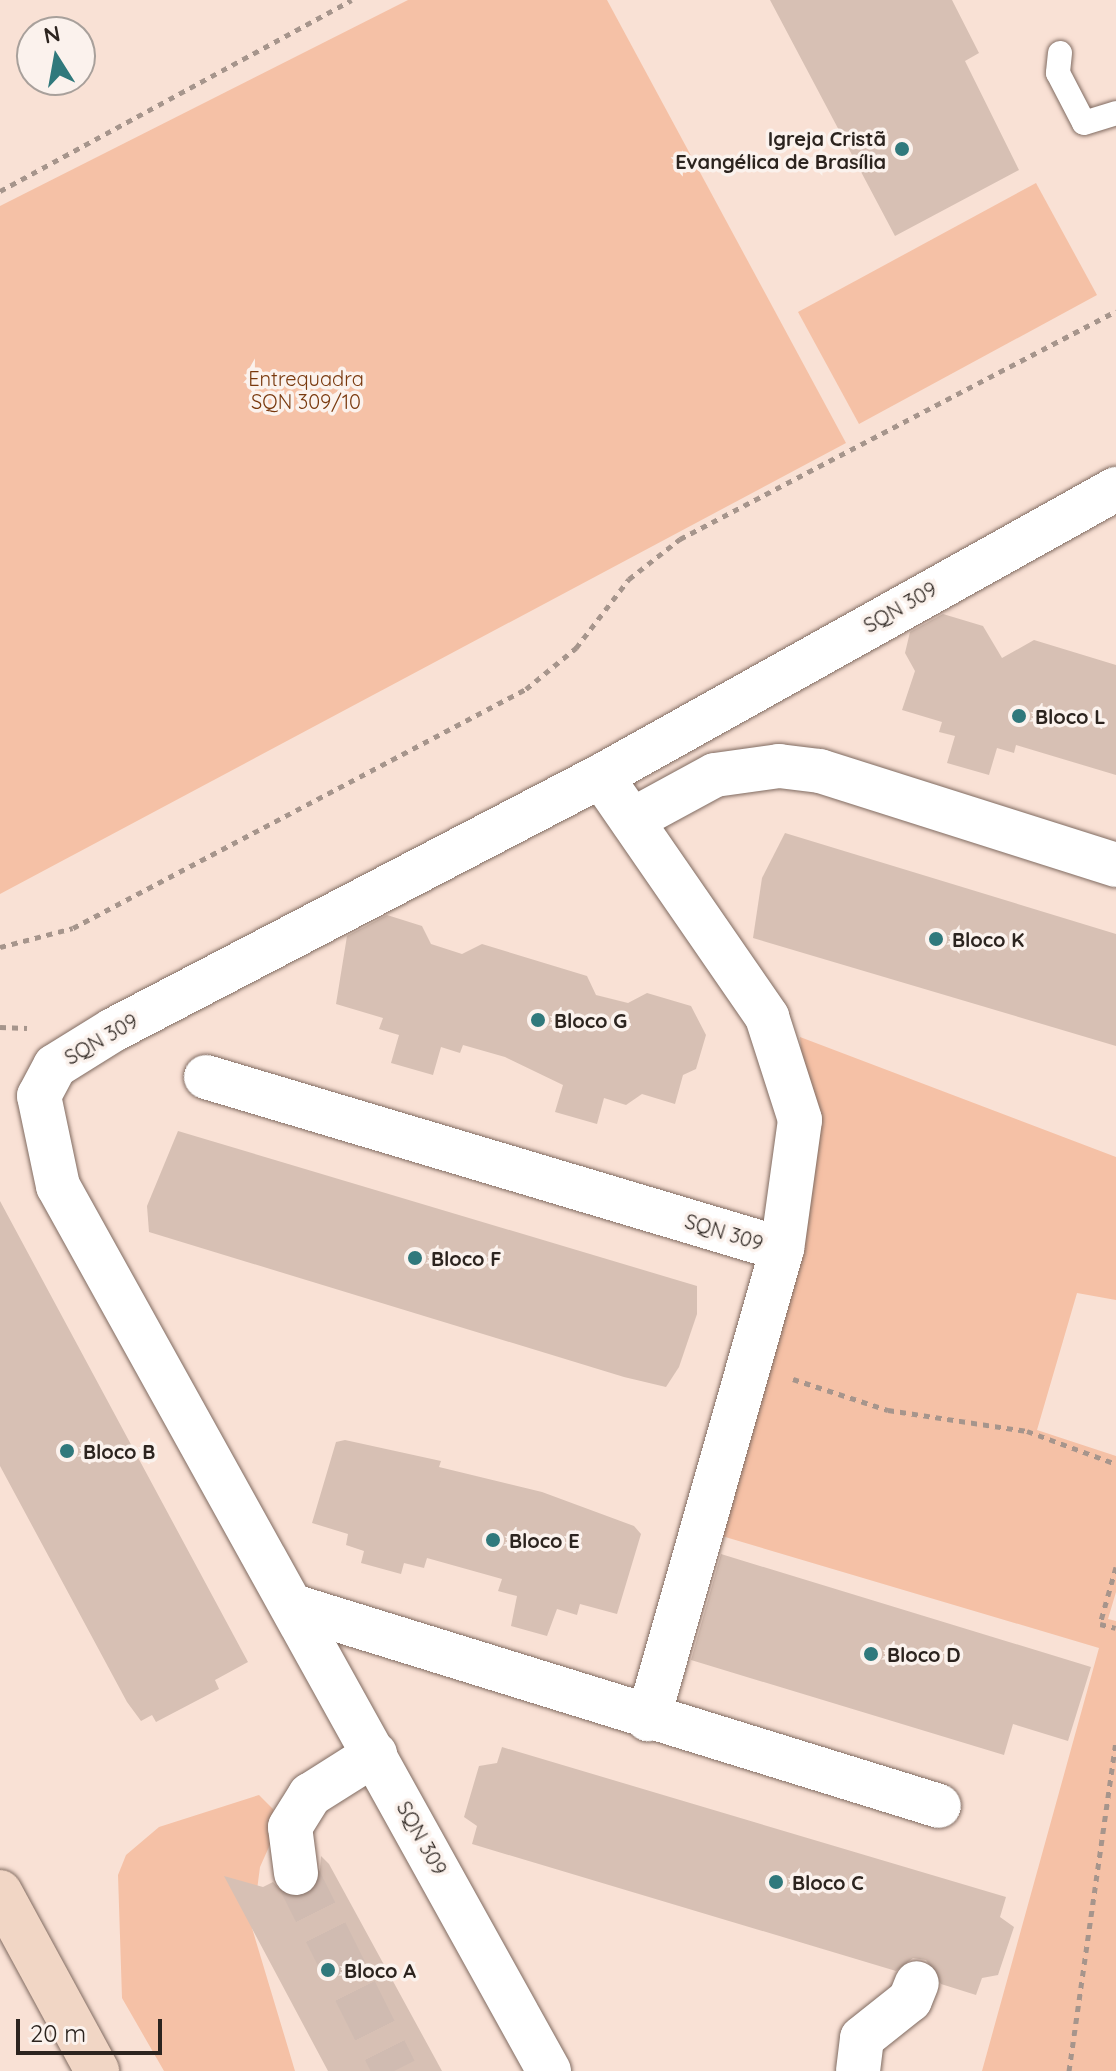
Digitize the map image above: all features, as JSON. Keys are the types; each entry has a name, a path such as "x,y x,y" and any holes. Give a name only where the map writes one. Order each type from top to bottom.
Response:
{"street":[{"name":"SQN 309","path":"549,2071 58,1186 39,1096 55,1066 113,1030 601,776 1116,489"},
{"path":"632,820 715,775 779,766 820,771 1116,865"},
{"name":"SQN 309","path":"601,776 746,981 794,1085 800,1120 782,1249 648,1719"},
{"name":"SQN 309","path":"206,1077 782,1249"},
{"path":"293,1606 648,1719 939,1806"},
{"path":"296,1873 290,1827 310,1795 375,1754"},
{"path":"0,1892 97,2071"},
{"path":"858,2071 862,2038 910,2000 917,1983"}],"lane":[{"path":"1060,53 1058,73 1084,123 1116,113"}],"path":[{"path":"0,191 352,0"},
{"path":"0,947 73,928 526,689 576,648 640,568 680,539 1116,311"},
{"path":"749,1365 888,1410 1027,1431 1116,1464"},
{"path":"1116,1567 1100,1624 1116,1628"},
{"path":"1069,2071 1116,1739"}],"green space":[{"name":"Entrequadra SQN 309/10","path":"408,0 607,0 846,443 0,894 0,206"},
{"path":"1036,183 1097,295 859,424 798,312"},
{"path":"800,1037 1116,1157 1116,1300 1077,1293 1037,1430 1116,1456 1116,1592 1108,1619 1116,1621 1116,2071 982,2071 1099,1648 705,1531 808,1145"},
{"path":"259,1795 273,1809 277,1829 260,1867 252,1928 295,2071 164,2071 122,1998 118,1875 126,1855 159,1827"}],"building":[{"path":"770,0 952,0 979,53 965,61 1019,170 895,236"},
{"name":"Bloco L","path":"943,614 983,626 1002,658 1034,640 1116,665 1116,775 1016,745 1014,753 997,748 989,775 947,763 955,736 939,732 942,722 902,710 915,671 905,653 910,632"},
{"name":"Bloco K","path":"785,833 1116,934 1116,1046 753,938 762,878"},
{"name":"Bloco G","path":"387,915 422,926 431,944 462,954 482,944 587,976 596,995 628,1003 647,993 691,1006 706,1035 696,1069 683,1075 675,1104 642,1094 626,1105 604,1098 597,1124 555,1112 563,1085 505,1057 463,1045 460,1053 441,1047 433,1075 391,1063 399,1035 379,1029 383,1018 336,1004 347,936"},
{"name":"Bloco F","path":"178,1131 697,1286 697,1314 679,1367 666,1387 624,1377 149,1232 147,1206"},
{"name":"Bloco B","path":"0,1201 248,1662 215,1680 219,1689 156,1722 152,1715 141,1721 127,1702 0,1466"},
{"name":"Bloco E","path":"345,1440 441,1461 439,1467 542,1492 634,1526 641,1534 617,1614 580,1604 577,1615 557,1609 547,1636 511,1626 517,1596 498,1591 502,1579 427,1558 424,1568 404,1563 401,1574 361,1563 364,1551 346,1545 348,1534 312,1523 336,1442"},
{"name":"Bloco D","path":"721,1554 1091,1667 1068,1741 1013,1724 1004,1755 691,1660"},
{"name":"Bloco C","path":"502,1747 1006,1897 1000,1917 1014,1927 998,1975 982,1978 976,1995 941,1984 926,1960 913,1958 896,1971 472,1844 477,1826 464,1817 479,1766 497,1763"},
{"name":"Bloco A","path":"321,1856 329,1864 442,2071 328,2071 224,1876 263,1887 273,1882 286,1896 300,1898 319,1883"}],"tunnel":[{"path":"296,1873 395,2071"}],"place":[{"name":"Igreja Cristã Evangélica de Brasília","path":"902,149"},
{"name":"Bloco L","path":"1019,716"},
{"name":"Bloco K","path":"936,939"},
{"name":"Bloco G","path":"538,1020"},
{"name":"Bloco F","path":"415,1258"},
{"name":"Bloco B","path":"67,1451"},
{"name":"Bloco E","path":"493,1540"},
{"name":"Bloco D","path":"871,1654"},
{"name":"Bloco C","path":"776,1882"},
{"name":"Bloco A","path":"328,1970"}]}
